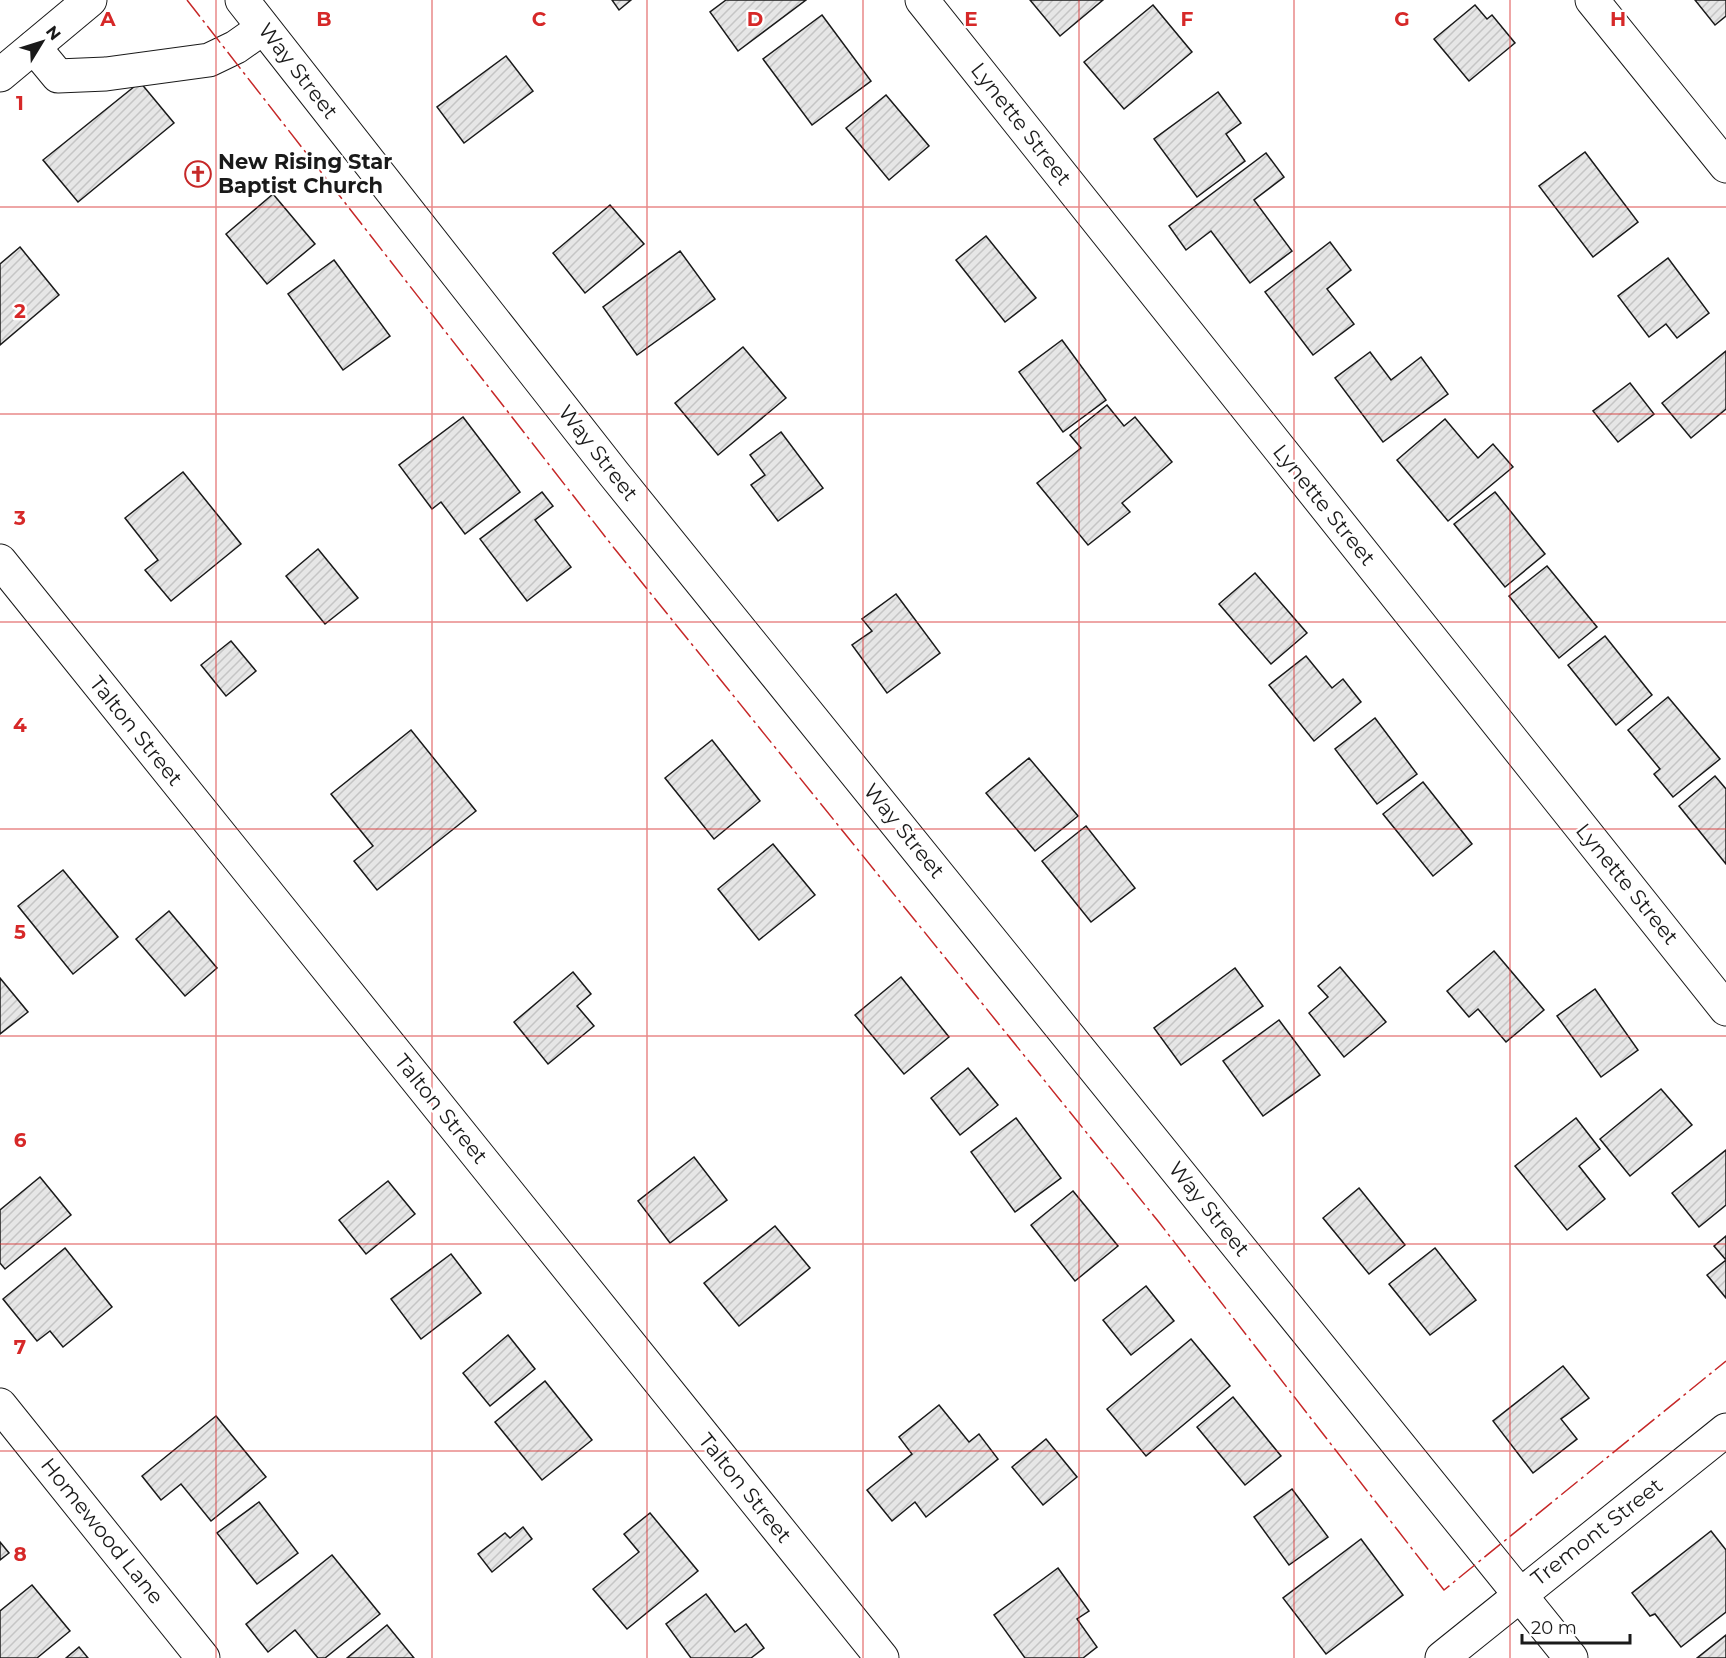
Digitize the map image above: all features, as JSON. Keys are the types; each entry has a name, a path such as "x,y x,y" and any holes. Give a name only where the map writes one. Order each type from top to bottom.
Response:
{"street":[{"path":"0,75 90,0"},
{"name":"Way Street","path":"242,0 614,474 1571,1658"},
{"name":"Lynette Street","path":"922,0 1726,1009"},
{"path":"1592,0 1726,166"},
{"path":"34,47 58,76 106,74 209,60 236,47 263,28"},
{"name":"Talton Street","path":"0,561 882,1658"},
{"name":"Homewood Lane","path":"0,1405 203,1658"},
{"name":"Tremont Street","path":"1442,1658 1520,1593 1726,1430"}],"building":[{"path":"612,0 631,0 619,10"},
{"path":"726,0 806,0 738,51 710,12"},
{"path":"1030,0 1103,0 1060,36"},
{"path":"1695,0 1726,0 1726,16 1715,25"},
{"path":"1153,5 1192,52 1124,109 1084,62"},
{"path":"1475,5 1487,19 1492,15 1515,43 1469,81 1434,39"},
{"path":"822,15 871,81 812,125 763,59"},
{"path":"506,56 533,91 464,143 437,107"},
{"path":"140,82 174,123 78,202 43,160"},
{"path":"1218,92 1241,123 1226,134 1245,161 1197,197 1154,139"},
{"path":"886,95 929,146 889,180 846,128"},
{"path":"1585,152 1638,222 1593,257 1539,186"},
{"path":"1266,153 1284,177 1254,200 1292,251 1250,283 1211,231 1186,250 1169,226"},
{"path":"273,194 315,244 267,284 226,234"},
{"path":"610,205 644,244 585,293 553,253"},
{"path":"986,236 1036,298 1005,322 956,260"},
{"path":"1330,242 1351,270 1327,289 1354,324 1313,355 1265,292"},
{"path":"20,247 59,295 0,345 0,264"},
{"path":"680,251 715,299 637,355 603,307"},
{"path":"1668,258 1709,313 1677,338 1666,324 1649,337 1618,296"},
{"path":"334,260 390,336 343,370 288,294"},
{"path":"1062,340 1106,400 1063,432 1019,372"},
{"path":"743,347 786,398 718,455 675,403"},
{"path":"1726,351 1726,409 1691,438 1662,403"},
{"path":"1370,352 1391,380 1421,357 1448,394 1383,442 1335,378"},
{"path":"1630,383 1654,414 1618,442 1593,411"},
{"path":"1107,405 1124,426 1135,417 1172,462 1122,503 1130,512 1088,545 1037,483 1081,448 1070,435"},
{"path":"463,417 520,492 465,534 441,502 432,509 399,465"},
{"path":"1445,419 1478,458 1493,444 1513,467 1448,521 1397,460"},
{"path":"781,432 823,488 778,521 751,485 765,475 750,455"},
{"path":"183,472 241,544 171,601 145,570 158,560 125,518"},
{"path":"542,492 553,506 535,520 571,567 527,601 480,539"},
{"path":"1495,492 1545,554 1505,587 1454,524"},
{"path":"318,549 358,598 325,624 286,576"},
{"path":"1547,566 1597,627 1559,658 1509,596"},
{"path":"1255,573 1307,633 1271,664 1219,604"},
{"path":"896,594 940,653 887,693 852,645 872,631 862,619"},
{"path":"1605,636 1652,695 1616,725 1568,665"},
{"path":"231,641 256,671 226,696 201,665"},
{"path":"1306,656 1332,688 1343,679 1361,702 1314,741 1269,685"},
{"path":"1668,697 1720,759 1673,797 1654,774 1660,769 1628,730"},
{"path":"1375,718 1417,774 1377,804 1335,749"},
{"path":"411,730 476,811 377,890 354,861 373,846 331,794"},
{"path":"712,740 760,801 714,839 665,778"},
{"path":"1029,758 1078,816 1035,851 986,793"},
{"path":"1715,776 1726,789 1726,864 1679,806"},
{"path":"1423,782 1472,844 1433,876 1383,814"},
{"path":"1086,826 1135,888 1091,922 1042,861"},
{"path":"773,844 815,895 759,940 718,889"},
{"path":"63,870 118,937 73,974 18,906"},
{"path":"169,911 217,968 185,996 136,939"},
{"path":"1494,951 1544,1010 1506,1042 1478,1009 1469,1017 1447,991"},
{"path":"1340,967 1386,1022 1344,1057 1309,1013 1328,997 1318,986"},
{"path":"1235,968 1263,1006 1181,1065 1154,1028"},
{"path":"573,972 591,994 577,1006 594,1026 548,1064 514,1022"},
{"path":"901,977 949,1037 904,1074 855,1015"},
{"path":"0,978 28,1012 0,1034"},
{"path":"1595,989 1638,1050 1601,1077 1557,1016"},
{"path":"1279,1020 1320,1075 1263,1116 1223,1061"},
{"path":"968,1068 998,1105 960,1135 931,1098"},
{"path":"1661,1089 1692,1125 1630,1176 1600,1139"},
{"path":"1016,1118 1061,1178 1015,1212 971,1152"},
{"path":"1576,1118 1600,1149 1579,1166 1605,1199 1567,1230 1515,1166"},
{"path":"1726,1150 1726,1205 1699,1227 1672,1193"},
{"path":"694,1157 727,1200 670,1243 638,1201"},
{"path":"40,1177 71,1215 5,1269 0,1263 0,1210"},
{"path":"388,1181 415,1214 366,1254 339,1220"},
{"path":"1359,1188 1405,1245 1369,1274 1323,1218"},
{"path":"1073,1191 1118,1246 1075,1281 1031,1225"},
{"path":"775,1226 810,1268 739,1326 704,1283"},
{"path":"1726,1236 1726,1260 1714,1246"},
{"path":"65,1248 112,1307 63,1347 50,1331 37,1341 3,1299"},
{"path":"1435,1248 1476,1300 1430,1335 1389,1284"},
{"path":"451,1254 481,1293 421,1339 391,1299"},
{"path":"1726,1260 1726,1298 1707,1275"},
{"path":"1146,1286 1174,1321 1131,1355 1103,1320"},
{"path":"508,1335 535,1369 490,1406 463,1373"},
{"path":"1191,1339 1230,1386 1146,1456 1107,1409"},
{"path":"1563,1366 1589,1398 1561,1419 1577,1439 1533,1473 1493,1421"},
{"path":"545,1381 592,1440 542,1480 495,1422"},
{"path":"1233,1397 1281,1456 1245,1485 1197,1427"},
{"path":"939,1405 969,1442 979,1434 998,1459 926,1517 915,1502 892,1521 867,1490 912,1454 899,1437"},
{"path":"216,1416 266,1477 211,1521 181,1484 161,1500 142,1476"},
{"path":"1046,1439 1077,1477 1043,1505 1012,1467"},
{"path":"1292,1489 1328,1537 1289,1565 1254,1517"},
{"path":"259,1502 298,1553 257,1584 217,1533"},
{"path":"650,1513 698,1571 627,1629 593,1589 639,1552 624,1534"},
{"path":"523,1527 532,1539 492,1572 478,1554 505,1533 510,1538"},
{"path":"1711,1531 1726,1550 1726,1612 1681,1647 1655,1614 1650,1616 1632,1593"},
{"path":"1361,1539 1403,1595 1326,1654 1283,1598"},
{"path":"0,1542 9,1553 0,1560"},
{"path":"332,1555 380,1614 325,1658 318,1658 295,1630 268,1652 246,1624"},
{"path":"1058,1568 1089,1611 1077,1619 1097,1647 1083,1658 1025,1658 994,1615"},
{"path":"32,1585 70,1631 37,1658 0,1658 0,1611"},
{"path":"706,1594 735,1632 746,1624 764,1648 751,1658 691,1658 666,1624"},
{"path":"387,1625 414,1658 347,1658"},
{"path":"1726,1635 1726,1658 1697,1658"},
{"path":"79,1647 88,1658 66,1658"}],"power":[{"path":"187,0 614,548 1158,1221 1444,1590 1726,1361"}],"place":[{"name":"New Rising Star Baptist Church","path":"198,174"}]}
